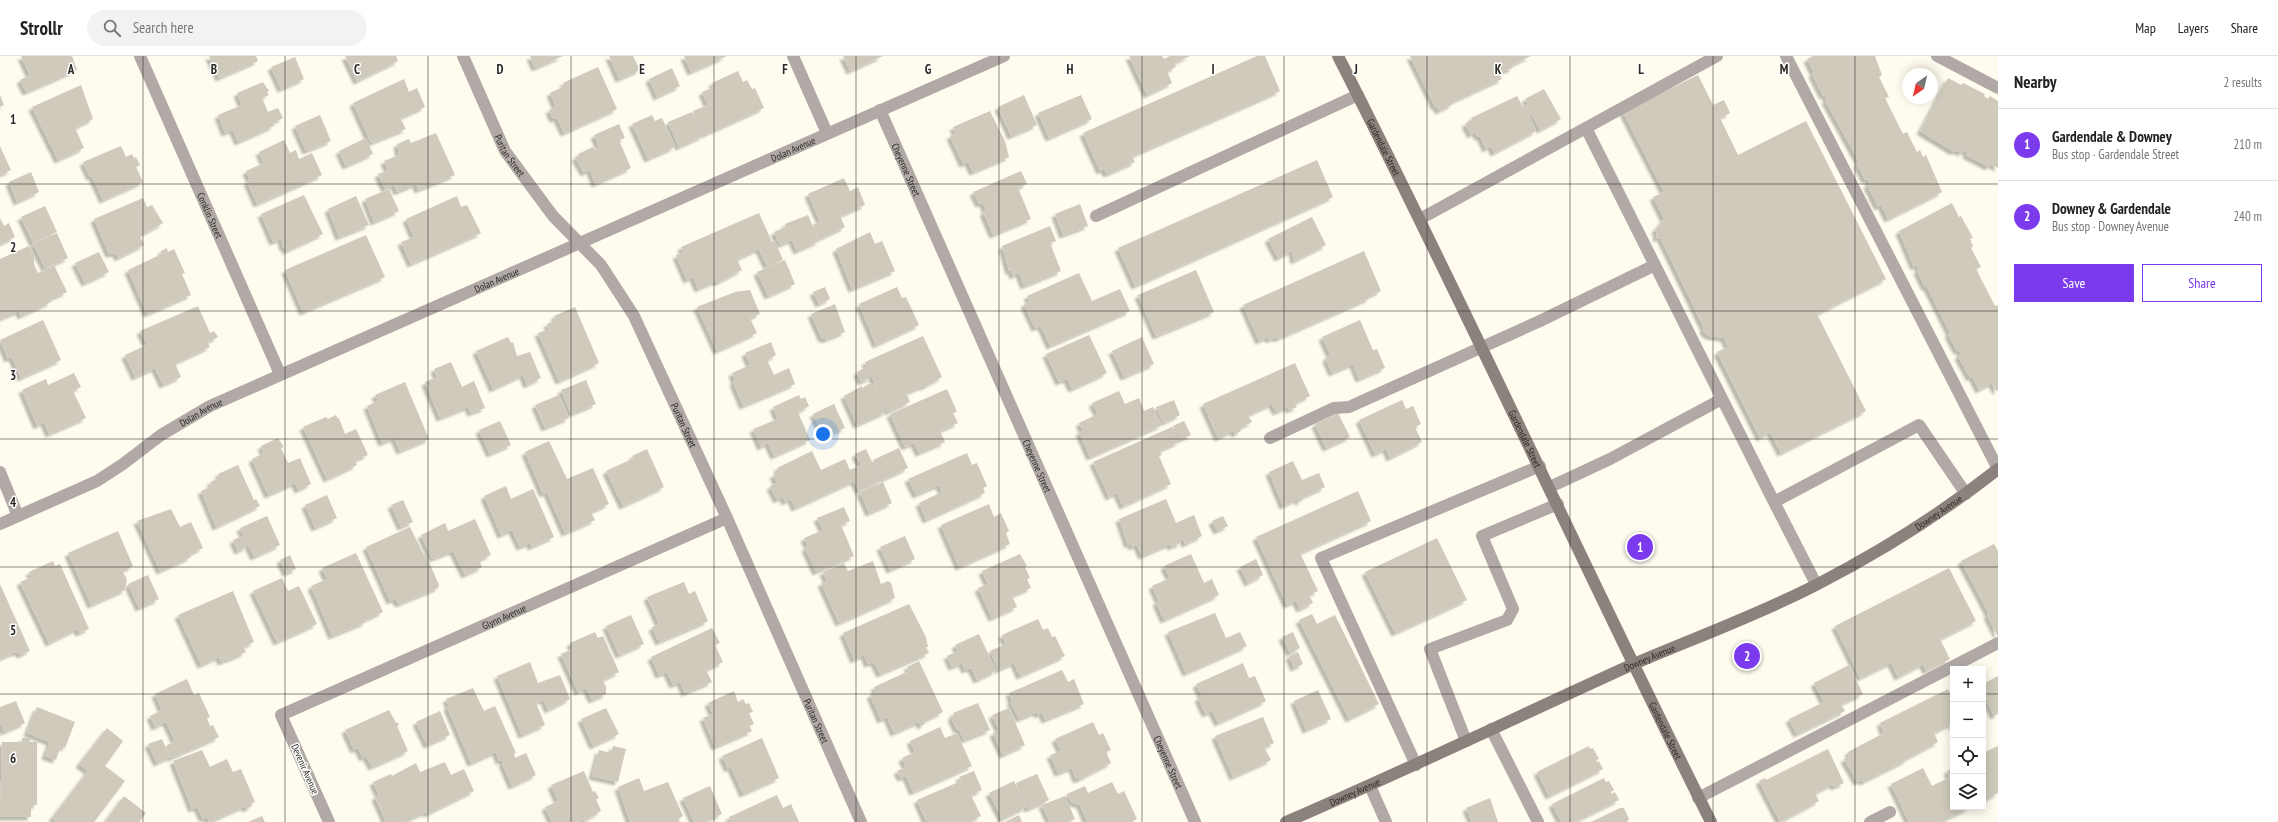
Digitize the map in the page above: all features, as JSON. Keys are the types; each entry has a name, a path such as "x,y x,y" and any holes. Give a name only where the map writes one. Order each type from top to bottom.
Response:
{"street":[{"name":"Conklin Street","path":"140,56 280,374"},
{"name":"Puritan Street","path":"463,56 505,152 553,216 601,265 634,316 727,518 861,822"},
{"path":"793,56 827,133"},
{"name":"Dolan Avenue","path":"0,524 97,481 191,416 280,374 581,244 827,133 1004,56"},
{"name":"Gardendale Street","path":"1338,56 1420,219 1550,487 1632,665 1711,822"},
{"path":"1420,219 1717,56"},
{"path":"1786,56 1998,469"},
{"path":"1937,56 1998,88"},
{"path":"1096,216 1358,95"},
{"name":"Cheyenne Street","path":"880,110 1195,822"},
{"path":"1586,128 1816,584"},
{"path":"1270,438 1334,408 1349,407 1482,347 1655,265"},
{"path":"1550,487 1610,459 1722,399"},
{"path":"1774,502 1919,426 1966,494"},
{"path":"1416,765 1321,558 1540,466"},
{"name":"Downey Avenue","path":"1286,822 1416,765 1491,728 1816,584 1923,524 1966,494 1998,469"},
{"path":"0,472 18,516"},
{"path":"1466,741 1430,649 1507,620 1513,609 1482,536 1558,504"},
{"name":"Glynn Avenue","path":"281,715 727,518"},
{"path":"1698,798 1998,643"},
{"name":"Devenir Avenue","path":"281,715 329,822"},
{"path":"1491,728 1538,822"},
{"path":"1370,786 1386,822"},
{"path":"1870,822 1890,812"}],"building":[{"path":"21,56 72,56 77,70 26,92 20,80 30,75"},
{"path":"209,56 256,56 258,61 219,78"},
{"path":"345,56 396,56 398,61 357,81"},
{"path":"530,56 563,56 535,68"},
{"path":"609,56 633,56 640,70 619,79"},
{"path":"684,56 727,56 691,72"},
{"path":"843,56 883,56 850,71"},
{"path":"1129,56 1162,56 1164,59 1170,56 1190,56 1174,63 1176,67 1167,71 1172,83 1147,95"},
{"path":"1257,56 1265,56 1280,91 1132,156 1135,162 1107,174 1104,169 1100,171 1083,133"},
{"path":"1410,56 1531,56 1512,65 1513,68 1499,73 1502,79 1452,102 1453,104 1439,111 1436,106 1435,107"},
{"path":"1813,56 1875,56 1882,75 1879,77 1889,97 1885,98 1903,134 1907,132 1917,152 1920,150 1923,157 1926,155 1942,192 1888,219 1881,205 1878,207 1867,185 1870,183 1867,179 1865,180 1857,164 1859,162 1825,100 1827,99 1825,95 1823,96 1812,74 1814,73 1807,59"},
{"path":"295,57 304,79 281,89 271,67"},
{"path":"598,67 617,109 564,133 557,118 553,119 549,110 556,107 550,93 565,86 563,83"},
{"path":"672,68 680,86 657,97 649,79"},
{"path":"738,71 743,82 747,80 752,89 755,88 764,108 704,135 693,111 708,105 702,92 714,87 712,83"},
{"path":"1698,75 1713,105 1724,100 1730,113 1720,118 1738,155 1806,121 1886,279 1817,314 1866,411 1781,453 1770,432 1760,438 1717,352 1728,347 1724,338 1709,336 1704,332 1704,328 1660,237 1657,239 1656,237 1657,234 1655,230 1664,219 1653,197 1664,192 1623,112"},
{"path":"1948,78 1961,85 1963,83 1985,94 1984,96 1988,99 1990,96 1998,101 1998,168 1991,164 1989,167 1966,155 1967,152 1963,150 1962,153 1955,150 1954,152 1920,131 1934,104 1938,104 1938,97"},
{"path":"404,79 409,92 417,88 425,107 400,118 406,129 371,143 353,103"},
{"path":"263,82 269,91 267,92 269,95 262,98 268,112 278,108 283,118 273,123 274,126 238,142 233,130 225,133 218,115 242,105 237,93"},
{"path":"81,85 93,119 75,128 84,148 58,160 32,107"},
{"path":"1544,89 1561,119 1540,130 1532,115 1529,116 1536,131 1494,153 1491,146 1486,149 1480,136 1478,137 1475,132 1471,135 1465,124 1472,120 1471,118 1517,96 1523,107 1528,104 1525,99"},
{"path":"0,95 4,105 0,107"},
{"path":"1024,95 1037,125 1011,136 998,107"},
{"path":"1081,95 1092,119 1049,138 1038,113"},
{"path":"990,111 1005,141 1009,157 973,172 968,162 963,164 950,136 956,133 953,127"},
{"path":"692,112 703,136 679,147 668,122"},
{"path":"320,115 331,141 306,151 295,126"},
{"path":"652,115 655,121 662,118 675,147 648,159 632,124"},
{"path":"619,124 625,138 619,140 631,168 595,184 590,170 584,173 575,157 593,147 594,149 599,147 594,135"},
{"path":"436,133 455,175 418,190 416,184 397,192 394,185 385,189 378,174 388,170 384,161 399,155 397,144 409,139 411,143"},
{"path":"366,138 373,154 346,166 339,151"},
{"path":"284,140 290,153 296,150 299,159 312,153 322,175 257,204 247,181 250,180 246,171 264,163 259,152"},
{"path":"0,146 11,170 0,175"},
{"path":"121,146 126,157 132,154 134,158 136,157 140,165 136,167 143,182 103,200 92,176 90,177 83,162"},
{"path":"1317,160 1333,197 1135,286 1118,248"},
{"path":"1021,171 1027,184 1018,188 1031,219 993,235 983,212 986,211 983,203 979,204 973,192"},
{"path":"31,172 39,192 17,202 9,182"},
{"path":"844,178 850,191 858,187 865,205 840,216 845,227 819,239 813,225 820,221 808,194"},
{"path":"389,189 399,211 374,222 365,199"},
{"path":"304,195 323,234 286,251 285,247 283,248 281,239 273,242 261,214"},
{"path":"356,196 369,225 339,237 328,209"},
{"path":"457,196 461,207 467,205 481,233 411,264 401,242 414,237 406,219"},
{"path":"143,198 147,207 152,205 163,223 145,233 139,234 144,245 118,258 116,253 109,254 94,219"},
{"path":"1952,203 1959,217 1961,216 1973,238 1970,239 1973,246 1971,248 1981,267 1976,269 1995,306 1998,305 1998,390 1996,391 1992,383 1979,390 1972,376 1970,378 1958,356 1961,354 1959,350 1957,351 1948,334 1950,333 1927,287 1925,287 1917,271 1919,270 1917,265 1914,267 1899,231"},
{"path":"1080,204 1088,226 1063,235 1055,214"},
{"path":"45,206 57,232 33,243 21,217"},
{"path":"759,213 772,242 775,241 783,260 767,266 759,249 737,259 742,270 717,283 716,281 698,289 693,277 687,280 676,255 683,253 681,247"},
{"path":"808,215 819,241 797,251 792,240 780,245 774,232 786,227 785,224"},
{"path":"1312,217 1326,245 1294,261 1292,251 1278,258 1268,239"},
{"path":"0,218 4,226 9,223 15,237 0,244"},
{"path":"1050,226 1056,241 1050,243 1061,271 1024,286 1019,273 1013,276 1011,270 1009,271 1002,246"},
{"path":"870,232 875,244 882,241 895,271 852,289 836,249"},
{"path":"57,233 68,258 45,268 33,244"},
{"path":"366,235 385,277 303,312 285,270"},
{"path":"29,246 34,256 34,264 38,273 54,265 67,292 50,299 51,302 21,316 19,311 0,319 0,259"},
{"path":"167,248 168,252 174,249 185,273 182,274 191,295 147,314 128,270 162,254 161,251"},
{"path":"1364,251 1381,291 1369,296 1370,298 1277,339 1276,337 1269,340 1268,337 1259,341 1243,305"},
{"path":"99,252 109,272 85,283 75,263"},
{"path":"785,260 795,284 768,296 757,272"},
{"path":"1196,270 1214,312 1156,336 1138,295"},
{"path":"1079,273 1092,301 1120,289 1130,311 1050,346 1041,326 1035,328 1024,304 1030,301 1027,296"},
{"path":"825,287 830,299 819,304 813,292"},
{"path":"897,287 902,298 906,297 919,325 876,345 859,304"},
{"path":"750,290 760,314 750,318 757,333 717,351 697,307 735,292"},
{"path":"835,304 845,332 825,340 825,338 822,339 811,314"},
{"path":"198,306 210,333 214,331 218,337 207,342 210,347 175,363 181,377 163,385 155,368 135,377 125,355 147,345 140,331"},
{"path":"575,307 599,363 559,381 538,333 549,329 547,324 556,320 554,316"},
{"path":"43,320 61,360 21,378 12,357 8,359 0,340"},
{"path":"1360,320 1373,350 1377,349 1385,368 1359,379 1353,364 1332,373 1326,359 1330,354 1322,337"},
{"path":"1089,335 1107,373 1072,389 1067,379 1059,382 1046,354"},
{"path":"923,336 942,377 924,387 906,393 910,402 888,412 865,362"},
{"path":"508,337 511,343 513,342 517,356 530,352 541,378 527,385 523,375 493,389 476,351"},
{"path":"1142,337 1154,364 1124,377 1112,351"},
{"path":"771,342 776,355 767,360 774,375 789,368 795,384 743,406 733,382 735,381 732,373 750,365 745,353"},
{"path":"451,362 462,387 474,381 485,408 471,413 468,407 440,418 425,382 437,377 434,369"},
{"path":"1295,363 1310,396 1295,403 1297,407 1289,410 1288,407 1276,412 1272,404 1248,415 1252,422 1240,428 1241,431 1235,434 1233,431 1218,438 1203,404"},
{"path":"866,367 870,378 861,382 857,372"},
{"path":"74,373 81,387 73,391 86,418 49,434 44,422 37,426 22,390 46,379 48,385"},
{"path":"586,380 596,404 571,414 561,390"},
{"path":"405,382 429,439 400,451 394,438 382,443 367,406 378,401 375,395"},
{"path":"874,383 886,412 857,425 844,396 862,386 862,388"},
{"path":"947,389 957,412 953,413 958,423 940,431 945,442 919,453 914,443 905,447 890,414"},
{"path":"1119,391 1125,404 1139,398 1144,411 1153,407 1162,425 1090,457 1079,432 1083,431 1079,423 1098,414 1092,403"},
{"path":"559,395 569,418 545,428 535,405"},
{"path":"799,395 801,399 805,397 809,406 798,412 810,440 774,456 768,443 761,447 753,429 778,419 773,407"},
{"path":"1174,400 1180,415 1163,423 1156,407"},
{"path":"1402,400 1406,409 1413,406 1421,424 1415,427 1422,442 1390,458 1386,449 1375,454 1359,420"},
{"path":"834,404 845,428 824,437 813,414"},
{"path":"1338,413 1350,437 1326,448 1315,424"},
{"path":"336,415 338,419 339,418 345,434 356,429 368,455 355,460 357,465 327,479 303,427 326,417 328,419"},
{"path":"500,421 511,445 490,454 479,430"},
{"path":"1184,421 1191,435 1180,440 1173,426"},
{"path":"1172,427 1179,442 1159,451 1162,455 1159,456 1171,484 1123,506 1117,493 1109,497 1093,462"},
{"path":"278,438 284,447 281,448 288,463 300,458 311,484 298,490 295,483 268,495 252,459 264,453 261,446"},
{"path":"549,441 567,479 593,468 609,504 591,512 595,520 565,533 547,492 543,494 525,452"},
{"path":"899,448 908,468 882,480 873,460"},
{"path":"647,449 664,487 623,506 606,471 634,458 632,456"},
{"path":"866,449 881,481 859,491 854,481 795,508 791,499 785,502 783,497 777,500 770,486 777,483 773,475 779,472 777,468 812,451 821,470 845,459 850,470 861,465 855,454"},
{"path":"967,453 972,465 977,463 987,486 983,488 985,493 926,520 919,503 942,492 939,485 916,495 908,479"},
{"path":"1293,461 1302,480 1319,473 1325,487 1301,498 1302,501 1299,502 1298,499 1283,506 1269,472"},
{"path":"238,465 254,500 256,499 260,506 216,527 201,491 212,486 210,482 220,478 218,474"},
{"path":"883,482 892,503 869,513 860,492"},
{"path":"506,486 511,499 533,489 554,537 531,547 530,543 520,547 512,530 501,535 484,496"},
{"path":"1358,491 1371,521 1300,553 1318,591 1309,595 1313,603 1300,609 1296,601 1287,605 1256,537"},
{"path":"327,495 337,518 315,528 305,505"},
{"path":"1166,499 1176,523 1194,515 1202,536 1185,544 1183,539 1180,540 1181,543 1171,547 1170,544 1142,556 1137,545 1132,547 1131,543 1128,545 1119,519"},
{"path":"403,500 413,522 401,527 391,505"},
{"path":"989,504 994,517 1001,513 1009,531 1006,533 1010,544 959,567 941,525"},
{"path":"844,507 850,521 841,525 854,556 816,572 805,548 808,546 804,538 823,530 817,518"},
{"path":"171,509 180,527 191,522 203,548 190,554 191,557 160,571 137,521"},
{"path":"267,516 280,545 254,557 240,528"},
{"path":"1223,516 1228,526 1217,531 1212,521"},
{"path":"475,519 491,555 479,560 482,567 465,575 453,551 432,559 421,535 445,523 448,531"},
{"path":"410,527 424,555 426,555 439,585 438,588 399,604 395,599 390,601 366,547"},
{"path":"118,531 133,566 122,571 127,579 125,590 91,605 68,553"},
{"path":"242,536 247,547 238,551 233,540"},
{"path":"905,536 915,559 890,570 880,547"},
{"path":"1437,538 1467,600 1395,633 1365,572"},
{"path":"1994,544 1998,551 1998,637 1987,615 1989,614 1961,561"},
{"path":"356,553 383,612 365,620 366,622 332,636 311,586 327,579 322,568"},
{"path":"1020,554 1027,566 1025,567 1030,578 1027,579 1031,588 1012,596 1017,607 992,618 978,588 988,584 982,571"},
{"path":"1191,554 1204,583 1212,579 1219,595 1164,620 1156,602 1159,601 1152,586 1170,578 1164,566"},
{"path":"290,555 296,569 286,573 280,560"},
{"path":"1256,559 1263,575 1248,583 1240,567"},
{"path":"53,561 55,566 60,564 89,629 79,633 77,629 49,643 20,582 32,577 29,572"},
{"path":"873,561 881,584 888,581 891,583 895,598 839,623 821,583 827,581 823,572 844,563 848,571"},
{"path":"1949,568 1976,621 1940,639 1950,659 1926,671 1923,664 1898,677 1891,663 1860,678 1835,626"},
{"path":"148,575 159,599 139,608 128,584"},
{"path":"282,578 288,591 299,586 317,624 277,642 253,591"},
{"path":"684,582 689,594 695,591 708,621 659,642 652,627 659,624 647,597"},
{"path":"0,584 30,651 20,655 19,652 13,653 0,659"},
{"path":"233,591 254,642 243,647 246,652 235,657 221,662 219,657 201,665 178,615"},
{"path":"909,604 926,637 928,647 926,647 929,653 880,674 874,662 868,664 864,655 854,660 843,633"},
{"path":"1215,613 1226,638 1240,632 1247,646 1186,673 1168,632"},
{"path":"1312,614 1317,624 1335,615 1379,704 1349,719 1299,620"},
{"path":"631,615 644,644 619,655 606,626"},
{"path":"1038,619 1043,630 1048,628 1052,637 1055,636 1065,656 1020,676 1014,663 998,670 990,651 1006,644 1002,635"},
{"path":"712,628 720,643 715,645 723,662 706,670 712,682 685,693 680,682 673,685 667,672 659,675 651,657"},
{"path":"595,632 598,638 603,636 619,672 603,680 606,687 606,694 592,700 586,688 578,692 561,654 573,649 570,643"},
{"path":"1293,632 1300,648 1290,653 1282,637"},
{"path":"979,634 996,671 977,680 971,668 965,670 962,663 952,667 947,656 958,651 955,645"},
{"path":"1298,652 1303,664 1294,668 1289,656"},
{"path":"919,661 943,712 924,721 925,724 921,726 919,722 894,733 887,717 881,720 870,695 876,692 874,687 909,671 907,667"},
{"path":"530,662 538,683 560,675 570,699 548,710 544,700 536,703 545,725 522,735 497,676"},
{"path":"1243,663 1249,678 1255,676 1266,701 1218,723 1212,711 1206,714 1203,709 1198,698 1202,696 1196,684"},
{"path":"1849,665 1863,694 1841,704 1845,711 1797,734 1789,719 1824,702 1814,683"},
{"path":"1062,670 1068,682 1074,679 1084,704 1045,720 1042,713 1038,715 1037,712 1019,719 1010,701 1012,701 1009,693"},
{"path":"1998,676 1998,714 1994,716 1986,700 1986,682"},
{"path":"187,679 194,695 199,693 210,717 207,718 210,726 213,725 219,737 171,758 166,746 175,741 166,722 155,727 150,716 162,710 155,694"},
{"path":"473,688 484,711 495,706 516,753 514,754 515,758 526,753 536,775 512,786 502,763 504,763 502,760 499,761 496,752 471,763 447,707 449,706 446,699"},
{"path":"1948,689 1950,693 1950,725 1934,733 1938,742 1906,759 1907,760 1863,782 1862,780 1857,782 1844,759 1850,756 1848,752 1884,733 1880,723"},
{"path":"1318,690 1331,719 1306,730 1294,701"},
{"path":"734,691 738,702 743,699 746,704 749,703 753,712 749,713 754,724 749,726 752,731 715,747 703,718 713,714 708,703"},
{"path":"16,701 25,723 4,732 0,722 0,707"},
{"path":"978,703 990,730 964,740 951,717 954,715 953,713"},
{"path":"37,707 75,722 65,748 61,746 56,760 45,756 50,742 27,733"},
{"path":"606,708 619,734 593,746 581,719"},
{"path":"1009,708 1025,745 1003,755 993,733 999,730 992,715"},
{"path":"389,710 396,723 397,722 399,725 397,726 408,751 372,767 366,756 363,758 358,748 354,750 345,730"},
{"path":"440,711 450,735 427,745 416,722"},
{"path":"1263,717 1274,743 1264,747 1271,760 1233,777 1215,736"},
{"path":"1093,722 1099,735 1103,733 1111,750 1106,752 1111,763 1080,779 1076,779 1072,768 1058,773 1050,755 1061,751 1055,739"},
{"path":"940,727 945,738 957,733 972,766 913,792 906,776 901,778 897,771 906,767 902,758 915,752 910,741"},
{"path":"107,728 123,741 105,766 125,781 94,822 57,822 52,818 88,771 79,764"},
{"path":"22,738 30,738 30,742 37,742 37,805 31,805 31,817 0,817 2,742 22,742"},
{"path":"762,738 779,778 743,794 731,767 728,769 722,756"},
{"path":"162,739 170,757 157,763 148,744"},
{"path":"613,746 626,749 618,782 592,776 599,750 611,753"},
{"path":"1589,746 1590,749 1593,748 1599,759 1596,760 1597,762 1599,761 1603,769 1549,796 1537,772"},
{"path":"1998,746 1998,793 1986,799 1986,774 1986,752"},
{"path":"1828,749 1844,783 1834,787 1833,784 1815,793 1819,801 1780,822 1759,781 1765,778 1766,780"},
{"path":"202,750 210,767 227,759 233,772 241,769 255,802 251,804 252,806 246,809 245,806 209,822 207,817 203,819 197,807 192,809 173,761"},
{"path":"445,762 451,775 464,769 474,791 427,814 426,812 403,822 386,822 375,797 379,795 373,782 391,774 392,776 416,763 420,772"},
{"path":"1923,768 1932,786 1950,777 1950,810 1965,810 1940,822 1909,822 1891,784"},
{"path":"1950,770 1950,777 1947,771"},
{"path":"584,771 593,792 595,791 599,798 596,799 601,811 584,821 583,819 576,822 552,822 545,807 558,801 551,785"},
{"path":"974,771 982,790 971,795 981,816 971,820 972,822 926,821 917,800 961,781 959,777"},
{"path":"1037,774 1049,800 1028,809 1016,783"},
{"path":"639,778 644,791 668,782 683,816 678,819 680,822 630,822 618,787"},
{"path":"1604,778 1606,782 1609,781 1614,790 1611,792 1612,794 1615,792 1619,800 1574,822 1561,822 1552,804"},
{"path":"1014,781 1026,807 1002,819 989,793"},
{"path":"1112,782 1118,794 1124,791 1137,819 1131,822 1087,822 1080,805 1071,802 1067,794 1085,786 1088,793"},
{"path":"710,786 722,814 704,822 694,822 683,798"},
{"path":"777,795 783,808 791,804 799,822 731,822 729,817"},
{"path":"124,796 146,813 139,822 105,822"},
{"path":"1065,796 1075,819 1068,822 1050,822 1042,805"},
{"path":"1490,798 1498,822 1472,822 1466,808"},
{"path":"1620,808 1624,808 1629,819 1627,822 1591,822"},
{"path":"1019,815 1022,822 1005,822"},
{"path":"262,816 265,822 248,822"}],"place":[{"name":"Gardendale & Downey","path":"1640,547"},
{"name":"Downey & Gardendale","path":"1747,656"}]}
